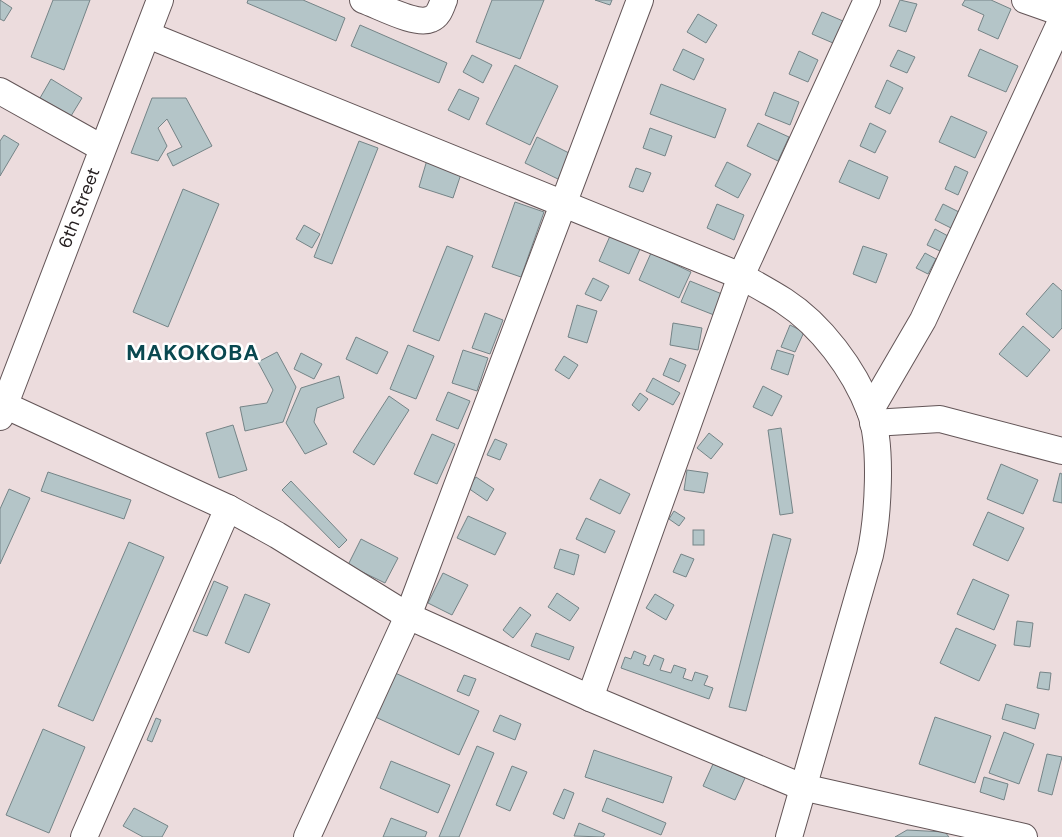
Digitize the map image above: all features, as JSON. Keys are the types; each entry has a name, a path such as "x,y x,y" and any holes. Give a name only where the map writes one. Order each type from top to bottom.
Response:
{"street":[{"name":"6th Street","path":"2,408 160,0"},
{"path":"364,0 418,21 432,19 439,14 444,0"},
{"path":"307,837 408,616 640,0"},
{"path":"590,698 741,276 867,0"},
{"path":"1025,0 1062,13"},
{"path":"872,417 923,320 1062,19"},
{"path":"148,35 741,276 784,301 822,334 854,380 872,417 876,444 877,479 874,535 789,837"},
{"path":"0,91 102,148"},
{"path":"2,408 228,508 277,535 408,616 590,698 802,787 1024,837"},
{"path":"872,417 940,419 1062,451"},
{"path":"84,837 228,508"}],"building":[{"path":"0,0 12,8 4,21 0,19"},
{"path":"53,0 90,0 64,70 31,57"},
{"path":"248,0 303,0 345,18 336,41 247,3"},
{"path":"492,0 544,0 520,59 476,42"},
{"path":"595,0 612,0 610,5"},
{"path":"900,0 917,4 906,32 889,26"},
{"path":"965,0 991,0 1011,9 998,39 978,30 984,15 962,5"},
{"path":"822,12 843,21 833,43 812,34"},
{"path":"698,14 717,25 706,43 687,32"},
{"path":"360,25 447,63 439,83 351,46"},
{"path":"683,49 704,59 694,80 673,70"},
{"path":"980,49 1018,66 1006,92 968,76"},
{"path":"898,50 915,57 907,73 890,66"},
{"path":"799,51 818,60 808,82 789,74"},
{"path":"472,55 492,65 483,83 463,72"},
{"path":"515,65 558,86 530,145 486,124"},
{"path":"51,79 82,98 71,116 40,98"},
{"path":"887,80 903,88 890,114 875,107"},
{"path":"661,84 726,109 715,138 650,114"},
{"path":"459,89 479,98 469,120 448,110"},
{"path":"774,92 799,102 790,125 765,115"},
{"path":"152,98 186,98 212,146 173,166 167,154 182,147 167,119 158,128 167,146 158,161 131,153"},
{"path":"951,116 987,132 975,158 939,142"},
{"path":"758,123 789,137 778,161 747,146"},
{"path":"870,123 886,131 875,153 860,146"},
{"path":"650,128 672,136 665,156 643,148"},
{"path":"4,135 19,144 0,176 0,141"},
{"path":"537,137 573,155 560,180 525,163"},
{"path":"359,141 378,148 332,264 314,257"},
{"path":"427,160 462,171 453,198 419,187"},
{"path":"849,160 888,177 879,199 839,182"},
{"path":"727,162 751,174 738,198 715,186"},
{"path":"955,166 968,172 958,195 945,189"},
{"path":"636,168 651,173 643,192 629,187"},
{"path":"183,189 219,204 168,327 133,312"},
{"path":"515,202 544,212 521,277 492,267"},
{"path":"717,204 744,215 734,240 707,228"},
{"path":"943,204 959,212 951,228 935,220"},
{"path":"304,225 320,234 312,248 296,239"},
{"path":"935,229 948,236 940,251 927,245"},
{"path":"610,236 640,249 629,274 599,261"},
{"path":"447,246 473,256 439,341 413,331"},
{"path":"863,246 887,254 876,283 853,274"},
{"path":"651,253 691,272 679,298 639,280"},
{"path":"925,253 936,259 928,274 916,268"},
{"path":"593,278 609,286 601,301 585,294"},
{"path":"690,281 722,294 714,315 681,302"},
{"path":"1053,283 1062,291 1062,328 1053,338 1026,314"},
{"path":"577,305 597,311 587,343 568,337"},
{"path":"485,313 503,320 490,354 472,348"},
{"path":"673,323 702,328 698,350 670,345"},
{"path":"790,325 804,332 795,352 781,347"},
{"path":"1023,326 1050,350 1027,377 999,354"},
{"path":"356,337 388,352 377,374 346,359"},
{"path":"408,345 434,356 416,399 390,389"},
{"path":"463,350 488,358 477,391 452,383"},
{"path":"777,350 794,355 788,375 771,369"},
{"path":"277,352 296,387 283,422 245,431 240,407 267,403 273,390 258,362"},
{"path":"301,353 322,364 314,379 294,369"},
{"path":"564,356 578,365 569,379 555,370"},
{"path":"670,358 686,365 679,382 663,375"},
{"path":"339,376 344,398 317,408 314,422 327,444 305,454 286,423 301,388"},
{"path":"653,378 680,393 673,405 646,391"},
{"path":"763,386 782,396 772,416 753,407"},
{"path":"448,392 470,401 458,429 436,420"},
{"path":"640,393 648,399 639,411 632,405"},
{"path":"389,396 409,410 374,465 353,452"},
{"path":"233,425 247,470 219,478 206,433"},
{"path":"781,428 793,513 780,515 768,430"},
{"path":"709,433 723,444 711,459 697,448"},
{"path":"432,434 455,444 437,484 414,474"},
{"path":"495,439 507,444 500,460 487,455"},
{"path":"1001,464 1038,480 1023,514 987,499"},
{"path":"687,470 708,473 704,493 684,490"},
{"path":"48,472 131,500 124,519 41,491"},
{"path":"1060,473 1062,474 1062,503 1053,501"},
{"path":"476,477 494,489 487,501 468,488"},
{"path":"600,479 630,494 620,514 590,499"},
{"path":"291,481 347,540 339,548 282,490"},
{"path":"9,489 30,498 0,564 0,509"},
{"path":"674,511 685,518 679,526 669,519"},
{"path":"988,512 1024,528 1008,561 973,545"},
{"path":"468,516 506,533 495,555 457,538"},
{"path":"586,518 615,531 605,553 576,539"},
{"path":"693,530 704,530 704,545 693,545"},
{"path":"773,534 791,539 746,711 729,707"},
{"path":"361,539 398,558 385,583 348,565"},
{"path":"129,542 164,557 93,721 58,706"},
{"path":"560,549 579,555 574,575 554,568"},
{"path":"681,554 694,559 686,577 673,572"},
{"path":"443,573 468,585 452,615 428,603"},
{"path":"973,579 1009,595 994,630 957,614"},
{"path":"214,581 228,587 207,636 193,631"},
{"path":"557,593 579,608 570,621 548,607"},
{"path":"245,594 270,604 249,653 225,643"},
{"path":"655,594 674,605 666,620 646,608"},
{"path":"520,607 531,615 513,638 503,630"},
{"path":"1017,621 1033,623 1030,647 1014,645"},
{"path":"956,628 996,645 979,681 940,663"},
{"path":"536,633 574,647 569,660 531,646"},
{"path":"634,651 646,656 643,664 649,666 654,655 664,659 660,670 671,673 674,665 686,669 683,678 692,681 695,672 708,676 704,685 713,688 709,699 621,668 625,657 631,659"},
{"path":"393,672 479,711 459,755 373,716"},
{"path":"1040,672 1051,673 1049,690 1037,688"},
{"path":"464,675 476,679 469,696 457,691"},
{"path":"1006,704 1039,714 1035,729 1002,719"},
{"path":"500,715 521,724 515,740 493,731"},
{"path":"935,717 991,736 975,783 919,764"},
{"path":"156,718 161,720 152,742 147,740"},
{"path":"43,729 85,747 49,833 6,815"},
{"path":"1004,732 1034,744 1019,784 989,773"},
{"path":"477,746 494,753 459,837 439,837"},
{"path":"594,750 672,777 663,803 585,777"},
{"path":"1047,754 1062,757 1052,795 1038,791"},
{"path":"391,761 450,785 438,813 380,788"},
{"path":"713,764 745,778 735,800 703,786"},
{"path":"512,766 527,772 510,811 496,805"},
{"path":"984,777 1008,784 1004,800 980,792"},
{"path":"564,789 574,793 564,819 553,814"},
{"path":"607,798 666,823 661,835 602,811"},
{"path":"134,808 168,826 162,837 143,837 123,826"},
{"path":"391,818 427,832 425,837 383,837"},
{"path":"579,823 605,834 603,837 574,836"},
{"path":"907,830 945,832 949,837 895,837"}],"district":[{"name":"MAKOKOBA","path":"193,352"}]}
